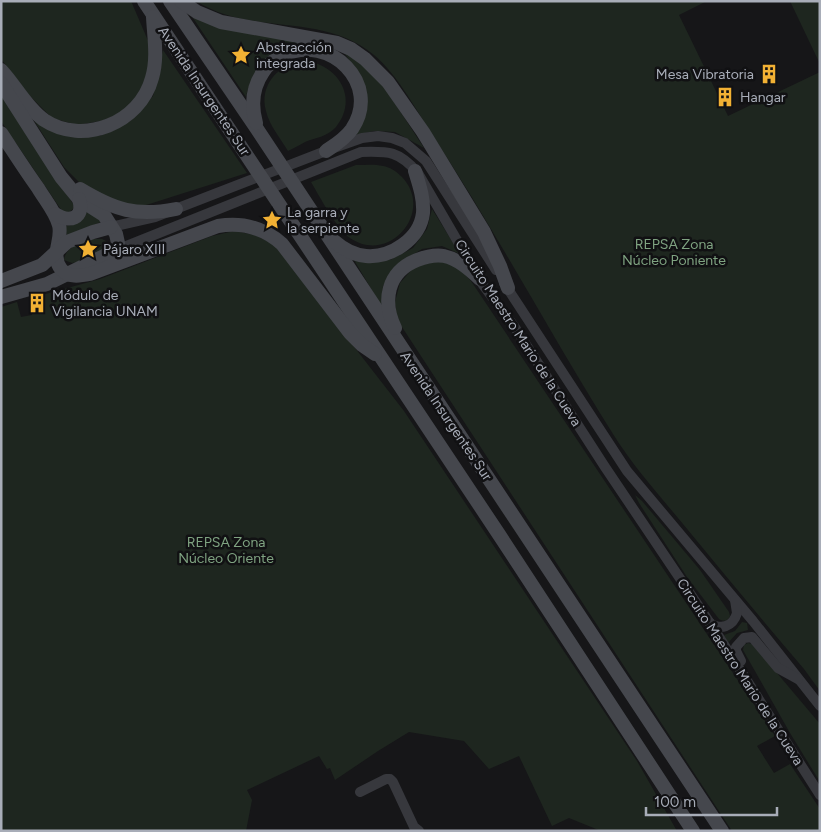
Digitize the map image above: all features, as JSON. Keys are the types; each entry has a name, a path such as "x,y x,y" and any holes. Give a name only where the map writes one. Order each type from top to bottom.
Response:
{"main road":[{"name":"Avenida Insurgentes Sur","path":"144,1 693,831"},
{"name":"Avenida Insurgentes Sur","path":"170,1 277,158 722,831"},
{"path":"181,1 197,12 221,22 337,43 351,50 373,66 388,82 422,132 484,232 508,288"},
{"path":"1,70 32,108 49,122 63,128 78,131 108,126 129,114 142,100 150,86 156,60 152,15"},
{"path":"257,129 253,98 258,80 264,69 273,61 286,54 300,50 320,51 339,60 349,69 358,85 361,98 360,111 352,130 326,151"},
{"path":"1,83 61,177 79,199 104,215 116,234 118,243 114,251"},
{"path":"1,133 55,214 60,229 56,254 57,262 60,269 66,274 78,276 90,274 218,226 235,225 249,227 270,235 282,244 350,333 362,345 382,359"},
{"path":"324,230 339,245 362,256 381,255 398,248 416,232 423,213 422,195 415,170"},
{"path":"61,177 103,203 120,209 138,213 157,213 176,209"},
{"path":"55,214 67,220 74,218 79,213 81,206 79,199"},
{"name":"Circuito Maestro Mario de la Cueva","path":"1,282 42,266 67,242 111,227"},
{"name":"Circuito Maestro Mario de la Cueva","path":"1,297 47,284 114,251"},
{"path":"413,365 389,313 388,295 395,278 402,269 412,262 423,258 439,256 460,262 480,279"},
{"path":"682,814 690,831"}],"street":[{"name":"Circuito Maestro Mario de la Cueva","path":"111,227 155,217 362,138 378,136 392,138 405,143 426,161 627,471 735,600 820,706"},
{"name":"Circuito Maestro Mario de la Cueva","path":"114,251 361,152 384,151 406,159 415,170 480,279 514,326 820,795"},
{"path":"706,619 717,627 726,627 737,613 735,600"},
{"path":"766,710 763,695 736,651 740,640 748,636 754,638 781,670 801,681"},
{"path":"360,792 386,779 390,779 415,830"}],"green space":[{"path":"1,1 131,1 149,43 150,65 146,87 126,111 101,121 77,125 52,118 30,96 1,59"},
{"name":"REPSA Zona Núcleo Poniente","path":"196,1 707,1 679,15 728,116 820,72 820,691 804,669 646,480 621,446 458,175 392,73 374,55 353,42 332,33 240,18 218,12"},
{"path":"790,1 820,1 820,64"},
{"path":"191,15 301,42 271,54 264,60 253,75 246,97"},
{"path":"342,49 366,67 383,85 424,148 395,132 374,131 356,135 365,113 365,85"},
{"path":"163,50 247,173 143,206 111,201 86,189 64,167 33,119 60,134 100,136 129,122 153,96"},
{"path":"302,61 314,63 334,75 341,84 345,94 346,105 343,116 333,130 288,151 272,127 266,111 265,93 272,78 278,72 293,63"},
{"path":"1,90 75,207 66,215 1,121"},
{"path":"356,165 377,165 391,169 402,177 411,191 413,205 410,219 403,231 392,240 379,245 365,245 350,238 334,220 311,182"},
{"path":"432,209 460,254 442,246 422,249 401,262 383,286 382,307 354,260 390,260 413,248 427,229"},
{"path":"86,212 93,214 101,222 67,236 65,226 73,225"},
{"name":"REPSA Zona Núcleo Oriente","path":"234,231 255,235 275,245 404,411 637,761 677,831 601,831 569,818 552,826 519,756 489,769 464,741 409,732 335,780 330,768 327,769 319,756 247,790 252,800 246,831 1,831 1,307 17,302 21,317 32,315 32,310 45,307 42,295 100,279 212,236"},
{"path":"93,239 102,239 108,242 104,250 79,262 72,263 64,260 65,255 71,248"},
{"path":"437,261 455,264 471,281 775,736 757,746 774,773 790,764 820,809 820,831 732,831 400,324 396,315 395,302 400,283 414,267"},
{"path":"635,495 700,570 729,612 730,616 727,620 719,619 687,577"},
{"path":"742,622 747,623 748,630 737,633 728,643 724,635 735,631"},
{"path":"752,644 820,724 820,782 743,650 744,645"}],"place":[{"name":"Abstracción integrada","path":"241,55"},
{"name":"Mesa Vibratoria","path":"769,74"},
{"name":"Hangar","path":"725,97"},
{"name":"La garra y la serpiente","path":"272,220"},
{"name":"Pájaro XIII","path":"88,249"},
{"name":"Módulo de Vigilancia UNAM","path":"37,303"}]}
